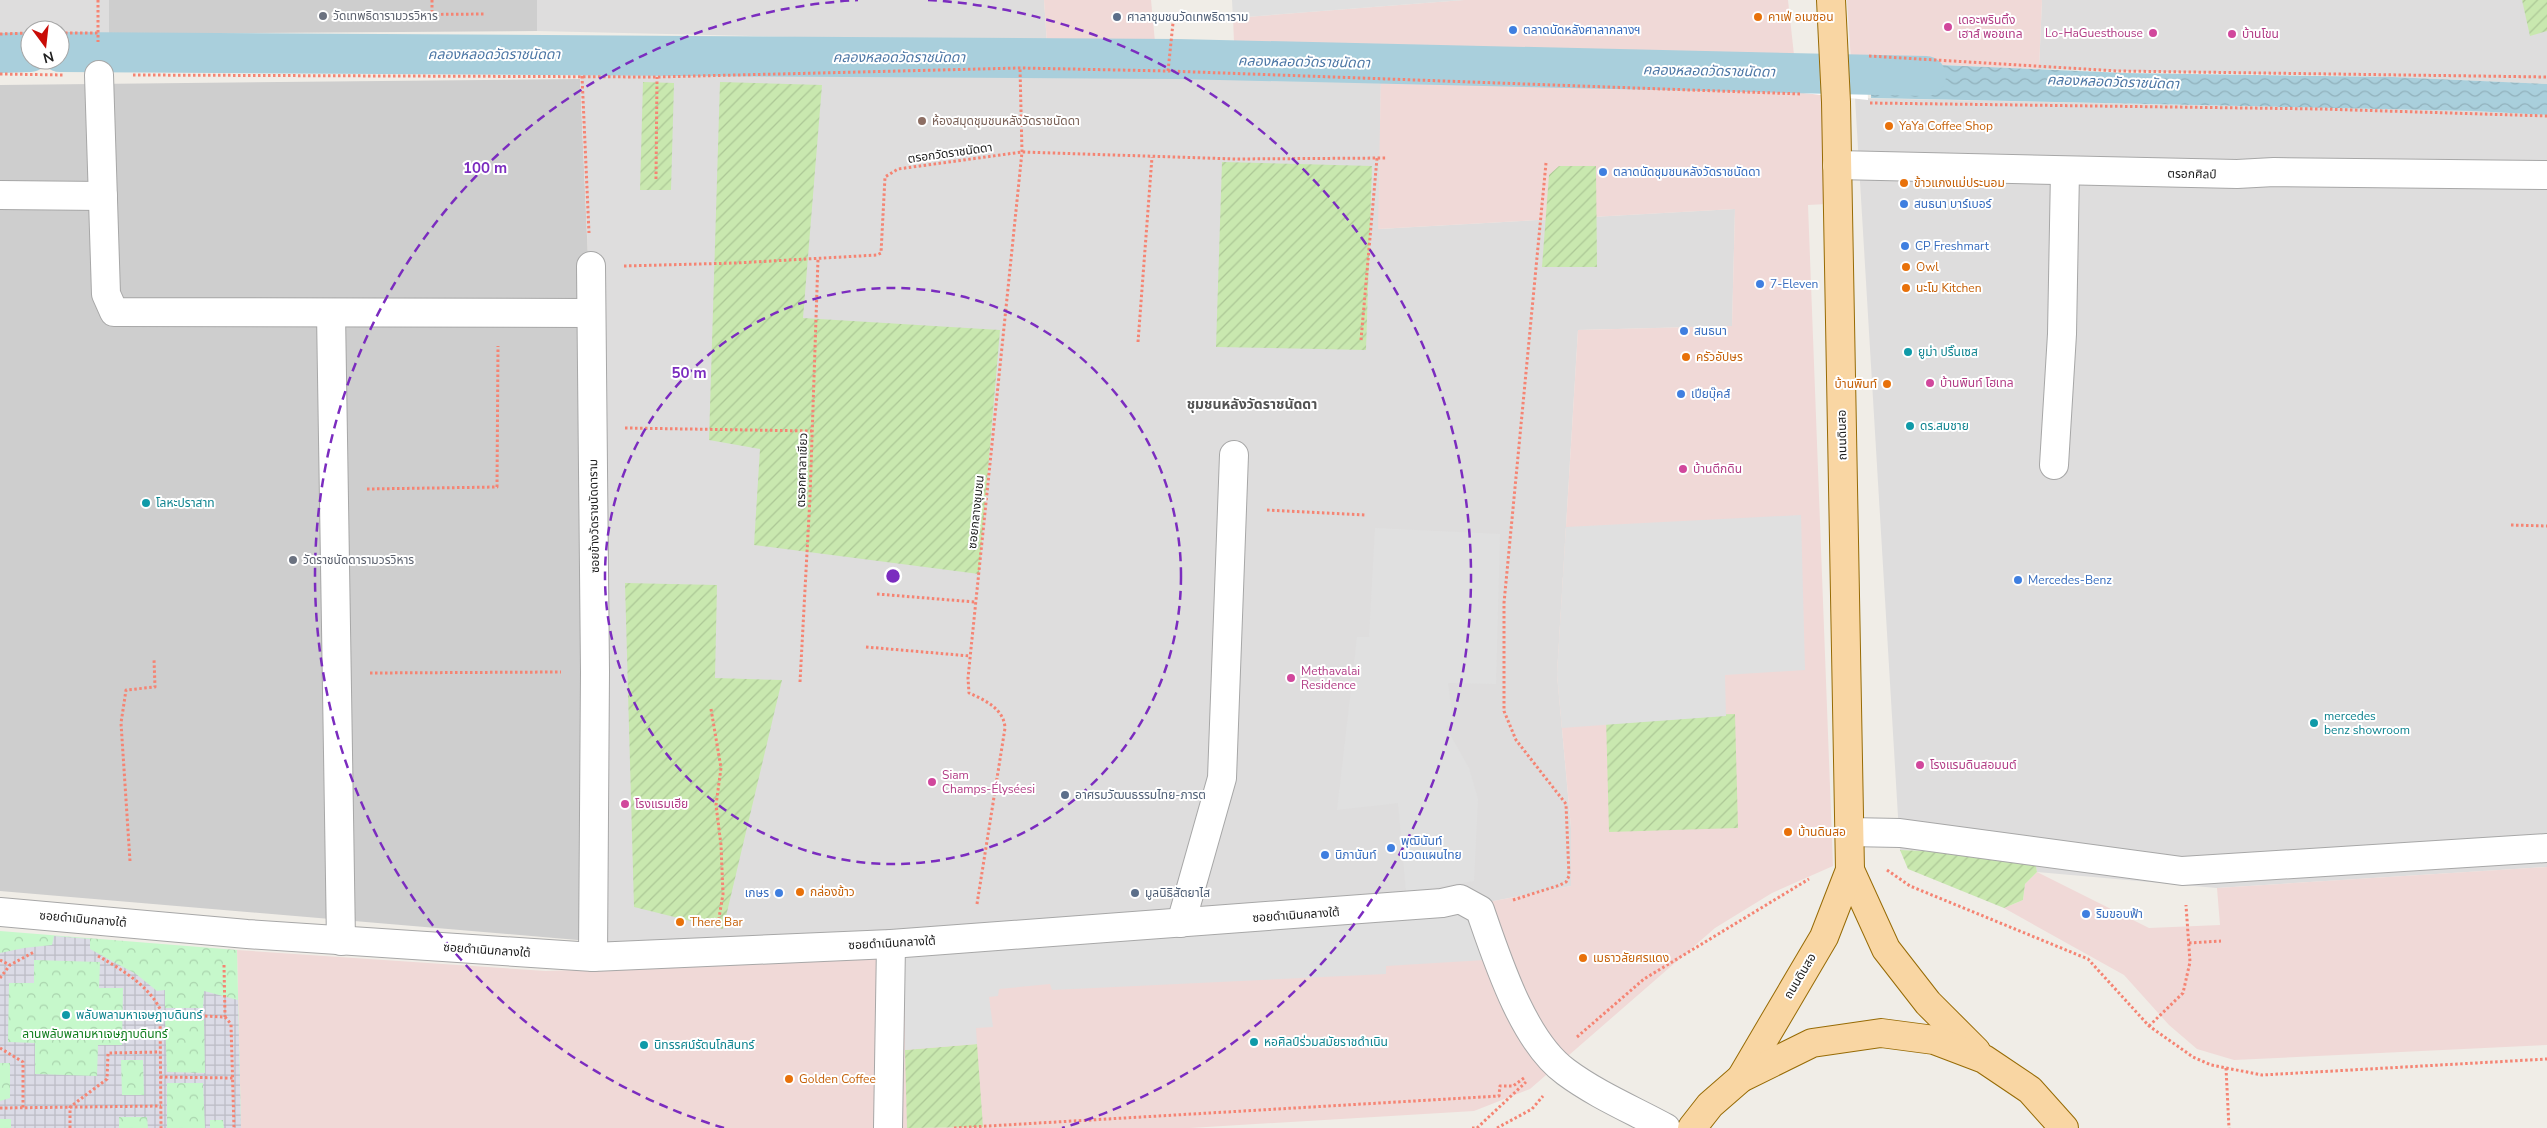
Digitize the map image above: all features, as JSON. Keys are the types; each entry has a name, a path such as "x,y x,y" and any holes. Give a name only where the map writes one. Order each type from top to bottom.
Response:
{"main road":[{"name":"ถนนดินสอ","path":"1742,1078 1824,937 1850,870 1835,92 1831,0"},
{"name":"ถนนดินสอ","path":"1850,870 1886,949 1928,1003 1984,1058"},
{"path":"1692,1128 1710,1105 1742,1078 1812,1043 1881,1033 1934,1040 1984,1058 2030,1090 2064,1128"}],"street":[{"path":"99,75 106,294 114,312 590,313"},
{"name":"ตรอกศิลป์","path":"1836,165 2065,172 2547,175"},
{"path":"2054,465 2062,334 2065,172"},
{"path":"0,195 103,196"},
{"name":"ซอยข้างวัดราชนัดดาราม","path":"591,266 595,662 593,957"},
{"path":"331,312 341,940"},
{"path":"1181,923 1222,778 1234,455"},
{"path":"1849,832 1900,833 2182,871 2547,848"},
{"name":"ซอยดำเนินกลางใต้","path":"0,912 225,932 593,957 891,944 1442,903 1460,899 1480,910"},
{"path":"1480,910 1499,967 1546,1064 1565,1072 1587,1086 1666,1128"},
{"path":"888,1128 891,944"}],"path":[{"path":"70,33 99,34 98,0"},
{"path":"432,0 432,14"},
{"path":"366,15 486,14"},
{"path":"1168,71 1174,23"},
{"path":"0,34 20,33"},
{"path":"1868,56 2118,71 2547,77"},
{"path":"0,74 657,77 1020,68 1168,71 1803,95"},
{"name":"ซอยกลางชุมชน","path":"971,938 1005,728 1000,713 986,700 969,693 970,656 1022,152 1020,68"},
{"path":"582,76 591,266"},
{"path":"656,179 657,77"},
{"path":"1860,103 2321,109 2547,116"},
{"name":"ตรอกวัดราชนัดดา","path":"591,266 736,263 869,256 881,252 885,177 890,172 898,169 1022,152 1236,159 1387,158"},
{"path":"1138,342 1152,156"},
{"path":"1361,340 1378,158"},
{"path":"1480,910 1560,885 1566,882 1569,876 1566,804 1516,740 1504,711 1504,603 1546,164"},
{"name":"ตรอกศาลาเขียว","path":"800,682 818,259"},
{"path":"334,489 497,487 498,313"},
{"path":"592,428 812,431"},
{"path":"1232,508 1366,515"},
{"path":"2511,525 2547,526"},
{"path":"876,594 976,602"},
{"path":"866,647 970,656"},
{"path":"130,861 121,724 126,690 155,687 154,659"},
{"path":"337,674 562,672"},
{"path":"711,709 721,768 716,805 721,845 723,894 713,951"},
{"path":"1890,870 1910,886 2088,959 2148,1026 2193,1057 2211,1065 2262,1075 2547,1059"},
{"path":"2148,1026 2183,993 2190,962 2182,871"},
{"path":"1472,1128 1477,1128 1546,1064 1644,979 1806,880"},
{"path":"225,932 225,1017 231,1024 234,1128"},
{"path":"2189,943 2221,941"},
{"path":"0,978 10,965 31,952 41,952"},
{"path":"88,956 104,960 154,997 160,1014 161,1128"},
{"path":"0,960 10,965"},
{"path":"160,1014 225,1017"},
{"path":"0,1048 23,1062 23,1108"},
{"path":"70,1107 107,1079 108,1053 160,1052"},
{"path":"954,1128 1499,1096 1500,1086 1513,1086 1521,1082 1529,1073 1533,1061 1546,1064"},
{"path":"1497,1128 1532,1109 1555,1082 1546,1064"},
{"path":"2226,1068 2229,1128"},
{"path":"160,1078 233,1078"},
{"path":"0,1108 161,1106"},
{"path":"70,1107 70,1128"}],"shaded area":[{"path":"0,0 109,0 109,34 70,34 70,20 20,20 20,35 0,35"},
{"name":"วัดเทพธิดารามวรวิหาร","path":"109,0 537,0 537,31 109,34"},
{"path":"537,0 1044,0 1047,43 537,31"},
{"path":"1044,0 1151,0 1155,42 1047,43"},
{"path":"1232,0 1464,0 1233,18"},
{"name":"ตลาดนัดหลังศาลากลางฯ","path":"1464,0 1788,0 1794,55 1234,42 1233,18"},
{"name":"เดอะพรินติ้ง เฮาส์ พอชเทล","path":"1847,0 2042,0 2039,69 1851,61"},
{"path":"2042,0 2547,0 2547,84 2392,77 2039,69"},
{"path":"1162,65 1381,72 1379,229 1735,209 1732,326 1578,330 1557,674 1571,828 1571,886 1463,907 905,956 589,969 589,281 580,67"},
{"path":"1381,72 1826,86 1827,204 1808,205 1833,866 1772,893 1715,928 1530,1089 1474,1111 1190,1128 241,1128 237,950 546,971 855,960 1463,907 1571,886 1571,828 1557,674 1578,330 1732,326 1735,209 1378,229"},
{"name":"วัดราชนัดดารามวรวิหาร","path":"580,79 589,281 589,941 0,891 0,85"},
{"path":"1855,98 2473,111 2547,115 2547,867 2217,888 2037,872 2033,856 1900,850"},
{"path":"1801,515 1805,670 1725,675 1726,716 1562,728 1557,674 1566,527"},
{"path":"1375,528 1500,534 1496,684 1448,683 1453,722 1446,727 1469,768 1478,799 1474,881 1406,892 1398,803 1337,810 1357,637 1369,637"},
{"path":"2547,867 2547,1045 2234,1060 2197,1049 2169,1025 2124,975 2004,908 2023,900 2025,884 2037,872 2149,928 2220,925 2217,888"},
{"path":"1463,907 1485,960 1386,966 1386,974 1052,990 1050,984 999,989 998,996 989,997 993,1027 976,1028 977,1044 905,1050 905,956"},
{"path":"54,936 90,939 90,949 136,974 157,991 165,990 165,1008 203,1008 204,991 238,1000 241,1128 224,1128 223,1120 210,1120 210,1128 205,1128 203,1083 167,1083 167,1128 148,1128 147,1117 119,1117 119,1128 11,1128 11,1119 0,1119 0,1101 10,1098 10,1063 0,1063 0,953 52,945","holes":["34,960 100,962 99,988 123,988 122,1045 98,1045 97,1076 35,1074 35,1043 8,1042 9,983 34,983","165,1019 204,1020 205,1073 167,1072","121,1060 143,1060 144,1095 122,1095"]}],"green space":[{"path":"2522,0 2547,0 2547,31 2530,36"},
{"path":"643,82 674,83 671,190 640,190"},
{"path":"720,82 822,85 803,318 1000,330 979,574 754,545 760,449 709,440"},
{"path":"1222,162 1372,166 1366,350 1216,347"},
{"path":"1559,166 1596,166 1597,267 1542,267 1549,175"},
{"path":"625,583 717,585 715,678 782,680 723,929 634,907"},
{"path":"1735,714 1738,828 1609,832 1606,717"},
{"path":"1900,850 2034,856 2037,872 2025,884 2023,900 2004,908 1908,869"},
{"name":"ลานพลับพลามหาเจษฎาบดินทร์","path":"0,931 237,950 241,1128 0,1128"},
{"path":"977,1044 983,1127 907,1128 905,1050"}],"water":[{"path":"1871,62 2125,73 2392,77 2547,84 2547,115 2473,111 1871,98"}],"pier":[{"path":"1794,55 1866,58 1868,100 1794,92"}],"waterway":[{"name":"คลองหลอดวัดราชนัดดา","path":"0,53 20,52"},
{"name":"คลองหลอดวัดราชนัดดา","path":"70,52 1177,59 1926,76"}],"place":[{"name":"วัดเทพธิดารามวรวิหาร","path":"323,16"},
{"name":"ศาลาชุมชนวัดเทพธิดาราม","path":"1117,17"},
{"name":"คาเฟ่ อเมซอน","path":"1758,17"},
{"name":"เดอะพรินติ้ง เฮาส์ พอชเทล","path":"1948,27"},
{"name":"ตลาดนัดหลังศาลากลางฯ","path":"1513,30"},
{"name":"Lo-HaGuesthouse","path":"2153,33"},
{"name":"บ้านโขน","path":"2232,34"},
{"name":"ห้องสมุดชุมชนหลังวัดราชนัดดา","path":"922,121"},
{"name":"YaYa Coffee Shop","path":"1889,126"},
{"name":"ตลาดนัดชุมชนหลังวัดราชนัดดา","path":"1603,172"},
{"name":"ข้าวแกงแม่ประนอม","path":"1904,183"},
{"name":"สนธนา บาร์เบอร์","path":"1904,204"},
{"name":"CP Freshmart","path":"1905,246"},
{"name":"Owl","path":"1906,267"},
{"name":"7-Eleven","path":"1760,284"},
{"name":"นะโม Kitchen","path":"1906,288"},
{"name":"สนธนา","path":"1684,331"},
{"name":"ยูม่า ปริ๊นเซส","path":"1908,352"},
{"name":"ครัวอัปษร","path":"1686,357"},
{"name":"บ้านพินท์ โฮเทล","path":"1930,383"},
{"name":"บ้านพินท์","path":"1887,384"},
{"name":"เปียบุ๊คส์","path":"1681,394"},
{"name":"ดร.สมชาย","path":"1910,426"},
{"name":"บ้านตึกดิน","path":"1683,469"},
{"name":"โลหะปราสาท","path":"146,503"},
{"name":"วัดราชนัดดารามวรวิหาร","path":"293,560"},
{"name":"Mercedes-Benz","path":"2018,580"},
{"name":"Methavalai Residence","path":"1291,678"},
{"name":"mercedes benz showroom","path":"2314,723"},
{"name":"โรงแรมดินสอมนต์","path":"1920,765"},
{"name":"Siam Champs-Élyséesi","path":"932,782"},
{"name":"อาศรมวัฒนธรรมไทย-ภารต","path":"1065,795"},
{"name":"โรงแรมเฮีย","path":"625,804"},
{"name":"บ้านดินสอ","path":"1788,832"},
{"name":"พุฒินันท์ นวดแผนไทย","path":"1391,848"},
{"name":"นิภานันท์","path":"1325,855"},
{"name":"กล่องข้าว","path":"800,892"},
{"name":"เกษร","path":"779,893"},
{"name":"มูลนิธิสัตยาไส","path":"1135,893"},
{"name":"ริมขอบฟ้า","path":"2086,914"},
{"name":"There Bar","path":"680,922"},
{"name":"เมธาวลัยศรแดง","path":"1583,958"},
{"name":"พลับพลามหาเจษฎาบดินทร์","path":"66,1015"},
{"name":"หอศิลป์ร่วมสมัยราชดำเนิน","path":"1254,1042"},
{"name":"นิทรรศน์รัตนโกสินทร์","path":"644,1045"},
{"name":"Golden Coffee","path":"789,1079"}],"district":[{"name":"ชุมชนหลังวัดราชนัดดา","path":"1252,404"}]}
